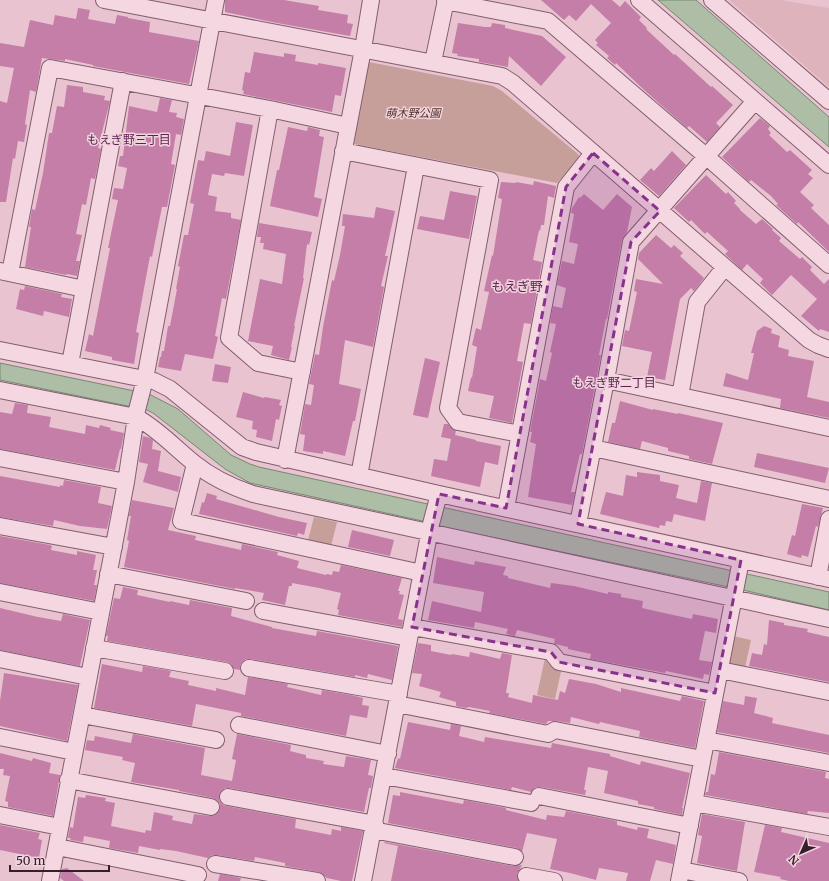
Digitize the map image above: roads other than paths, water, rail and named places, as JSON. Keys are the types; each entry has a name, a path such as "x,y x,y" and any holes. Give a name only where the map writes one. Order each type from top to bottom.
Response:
{"street":[{"path":"104,0 502,76 513,82 809,340 829,349"},
{"path":"50,881 216,0"},
{"path":"285,460 371,0"},
{"path":"433,62 446,0 548,21 707,157 829,265"},
{"path":"639,0 829,165"},
{"path":"712,0 829,101"},
{"path":"84,289 5,272 50,68 270,109 348,126"},
{"path":"70,364 123,81"},
{"path":"578,524 631,242 660,211 755,101"},
{"path":"270,109 229,338 258,363 302,372"},
{"path":"343,151 490,180 448,408 458,422 520,434"},
{"path":"506,508 566,188 593,153"},
{"path":"359,476 416,166"},
{"path":"680,396 697,302 725,267"},
{"path":"0,350 70,364 143,384 154,381 170,389 242,447 256,452 285,460 359,476 438,499 506,508 578,524 740,565 824,578 829,519"},
{"path":"606,380 829,428"},
{"path":"0,390 137,414 194,464 212,476 238,489 253,494 430,529 734,594 829,619"},
{"path":"593,448 829,499"},
{"path":"0,458 126,482"},
{"path":"194,464 181,521 422,573"},
{"path":"363,881 430,529 438,499"},
{"path":"0,526 114,547"},
{"path":"739,881 680,875 740,565"},
{"path":"108,574 246,601"},
{"path":"0,592 101,612"},
{"path":"263,611 551,652 559,662 715,692"},
{"path":"94,648 226,671"},
{"path":"0,659 88,677"},
{"path":"249,668 398,699 548,734 555,730 702,759"},
{"path":"720,670 829,692"},
{"path":"82,714 216,740"},
{"path":"239,725 388,754"},
{"path":"0,737 74,752"},
{"path":"706,740 829,762"},
{"path":"384,776 535,799 690,826"},
{"path":"68,780 211,807"},
{"path":"228,798 515,857"},
{"path":"694,803 829,827"},
{"path":"0,816 60,827"},
{"path":"57,846 198,874"},
{"path":"215,864 317,881"},
{"path":"526,876 554,881"}],"district":[{"name":"もえぎ野三丁目","path":"129,140"},
{"name":"もえぎ野","path":"517,286"},
{"name":"もえぎ野二丁目","path":"614,383"}],"park label":[{"name":"萌木野公園","path":"413,113"}]}
